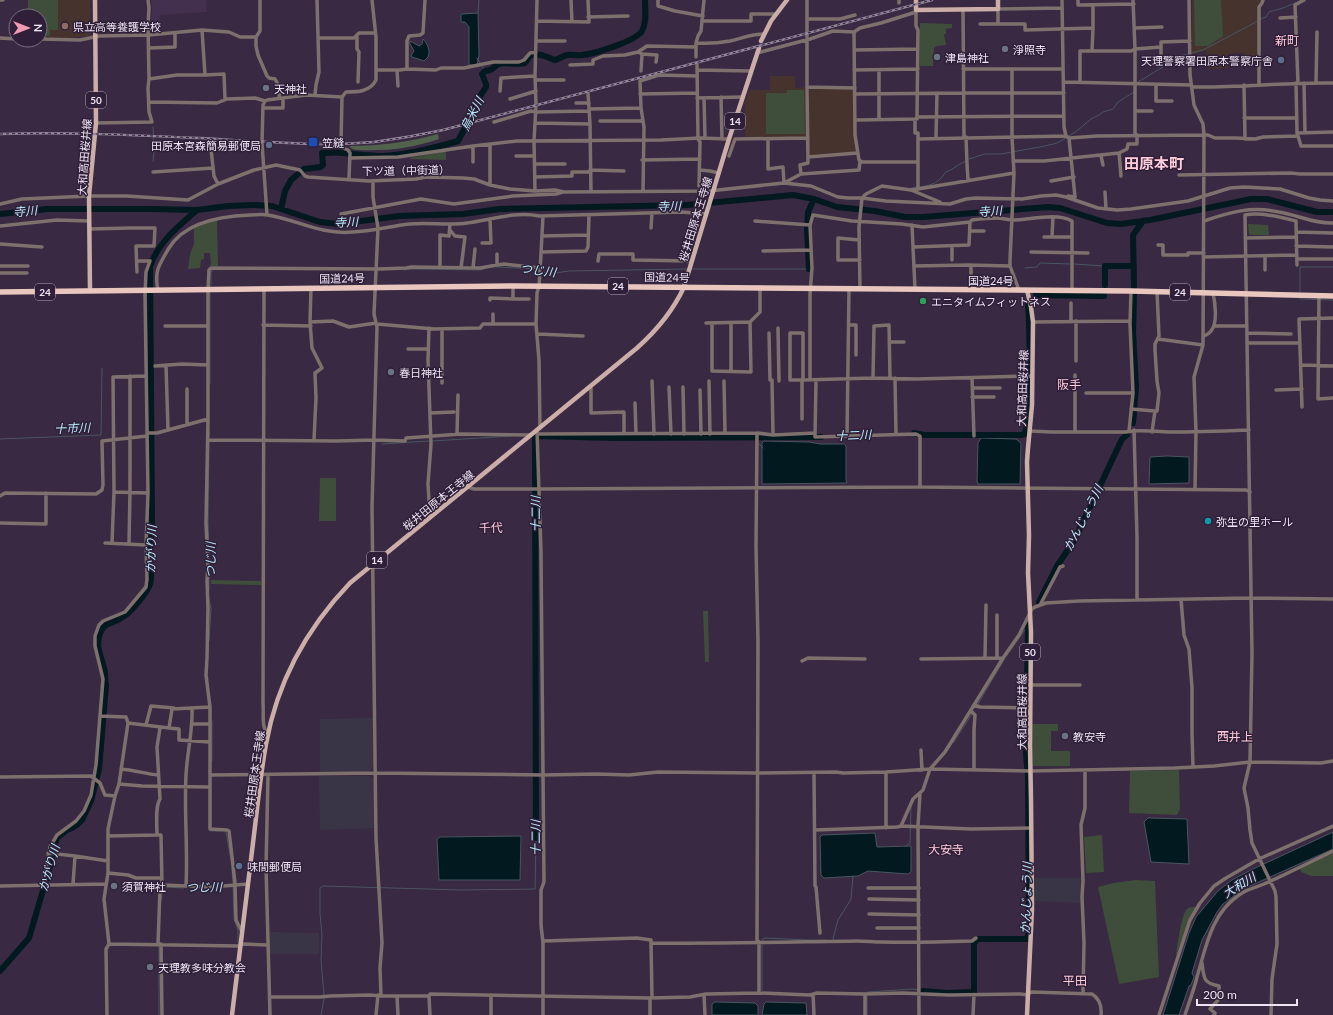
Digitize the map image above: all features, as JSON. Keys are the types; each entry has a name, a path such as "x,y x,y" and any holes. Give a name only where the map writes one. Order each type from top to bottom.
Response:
{"highway":[{"name":"国道24号","path":"0,292 539,286 1131,290 1333,296"}],"main road":[{"name":"大和高田桜井線","path":"90,291 89,198 96,123 95,0"},
{"path":"761,41 776,14 787,0"},
{"path":"916,0 916,11 998,9 998,0"},
{"name":"桜井田原本王寺線","path":"232,1015 268,734 278,698 294,661 307,638 334,601 350,583 531,435 538,431 648,338 662,322 684,287 729,139 758,51"},
{"name":"大和高田桜井線","path":"1027,290 1031,307 1032,322 1032,405 1028,448 1028,573 1031,632 1028,708 1029,828 1032,909 1027,1015"}],"street":[{"path":"96,123 152,122 149,112 148,88 148,0"},
{"path":"260,0 260,31 256,37 256,46 258,55 267,76 275,79 277,82 283,108 263,108"},
{"path":"316,95 316,85 319,72 317,0"},
{"path":"349,180 350,158 348,150 341,147 342,97 346,92 358,92 373,85 376,80 375,33 372,0"},
{"path":"407,69 407,38 409,36 422,35 423,33 425,0"},
{"path":"535,191 534,141 536,112 537,0"},
{"path":"571,0 572,22"},
{"path":"537,21 589,22 588,0"},
{"path":"658,0 658,6 703,16"},
{"path":"696,57 696,42 701,31 704,0"},
{"path":"801,174 800,165 808,163 807,0"},
{"path":"768,139 768,169 783,167 784,183 811,186 838,197 950,204 966,199 976,198 1013,200 1049,196 1075,197 1074,178 1064,116 1062,0"},
{"path":"1013,161 1044,161 1101,156 1119,153 1127,149 1128,144 1137,144 1135,111 1135,28 1133,2 1078,5 1078,0"},
{"path":"1189,0 1191,86 1194,105 1203,124 1204,135 1204,336 1194,377 1196,432 1195,489"},
{"path":"1258,84 1259,7 1263,0"},
{"path":"1304,0 1295,5 1297,83 1296,118 1300,146 1333,146"},
{"path":"1092,51 1093,5"},
{"path":"998,24 998,9 1062,8"},
{"path":"963,9 963,117 968,180"},
{"path":"758,51 808,39 833,31 854,32 860,28 881,23 916,11 916,26 918,30 918,69 915,132 918,132 918,189"},
{"path":"702,21 751,22 751,14 776,14"},
{"path":"808,19 840,19 855,15"},
{"path":"588,17 628,16"},
{"path":"1280,18 1296,17"},
{"path":"980,24 1025,24 1025,30 1093,28"},
{"path":"1135,28 1162,27"},
{"path":"48,39 80,40 98,36 149,35 202,30 229,32 240,37 256,37"},
{"path":"202,30 205,75"},
{"path":"854,32 855,135 858,159 861,161 918,162"},
{"path":"1316,82 1317,32"},
{"path":"149,48 175,47 175,33"},
{"path":"318,38 354,38 357,37 359,33 375,33"},
{"path":"696,42 710,44 753,34 764,34"},
{"path":"357,37 357,49 359,52 358,82"},
{"path":"537,41 565,41"},
{"path":"1161,58 1160,42 1190,41"},
{"path":"641,71 640,53 647,46 696,47"},
{"path":"1080,82 1080,51 1131,51 1135,48 1161,47"},
{"path":"854,50 918,49"},
{"path":"376,70 436,70 441,68 464,68 493,62 518,62 524,60 530,53 536,54"},
{"path":"570,65 593,64 593,60 603,56 640,53 657,55 656,62"},
{"path":"697,65 698,139 700,142 699,186"},
{"path":"854,70 918,69"},
{"path":"963,69 1064,69"},
{"path":"1012,69 1012,138 1014,173 1010,266 1019,290"},
{"path":"397,70 398,86"},
{"path":"697,70 751,71"},
{"path":"879,70 879,119"},
{"path":"149,79 177,75 224,74 225,100"},
{"path":"643,191 643,121 640,81 659,75 697,76"},
{"path":"500,91 501,78 564,80"},
{"path":"1064,82 1191,86 1316,82 1333,83"},
{"path":"1304,83 1305,132"},
{"path":"1156,85 1156,101 1172,101"},
{"path":"1244,85 1245,138"},
{"path":"807,88 855,88"},
{"path":"510,99 536,92"},
{"path":"588,93 591,192"},
{"path":"640,94 697,93"},
{"path":"936,138 937,93"},
{"path":"855,94 1064,93"},
{"path":"149,102 210,103 225,100 255,98 265,101 316,95 342,97"},
{"path":"721,97 722,139"},
{"path":"697,98 743,97"},
{"path":"704,98 705,138"},
{"path":"265,101 263,108 262,132 266,214"},
{"path":"576,103 589,103"},
{"path":"494,122 531,111 641,108"},
{"path":"1135,111 1152,111"},
{"path":"856,120 937,117 1064,116"},
{"path":"1244,118 1296,118"},
{"path":"600,122 643,121"},
{"path":"535,123 590,124"},
{"path":"918,138 1208,135 1215,138 1255,139 1305,132 1333,132"},
{"path":"350,158 398,157 473,146 534,141 705,138 729,139"},
{"path":"729,156 735,139 808,138"},
{"path":"210,140 214,176 218,184"},
{"path":"490,145 490,185"},
{"path":"473,146 473,162"},
{"path":"808,156 857,153"},
{"path":"1119,153 1121,176"},
{"path":"516,156 534,156"},
{"path":"1101,156 1103,165"},
{"path":"642,160 700,159"},
{"name":"下ツ道（中街道）","path":"0,204 22,199 127,196 188,200 241,174 276,165 300,170 305,176 308,177 349,180 373,181 416,179 426,177 463,178 474,179 490,185 510,189 535,191 713,192 784,183 801,174 859,170 861,161"},
{"path":"535,164 565,164"},
{"path":"153,172 213,168"},
{"path":"700,170 719,173"},
{"path":"535,177 572,176 572,172 624,171"},
{"path":"911,190 1014,173"},
{"path":"1179,175 1291,173 1333,174"},
{"path":"1051,181 1074,178"},
{"path":"373,181 373,197 378,228 374,288 374,314 376,324 372,507 375,773 376,838 382,943 379,996 376,1015"},
{"path":"860,288 859,227 861,220 862,198 866,194 882,186 911,190 943,204"},
{"path":"1066,197 1098,208 1131,210 1146,206 1188,202 1230,188 1265,187 1280,189 1320,200 1333,201"},
{"path":"341,214 421,199 454,204 498,197 556,194 564,192"},
{"path":"1105,192 1106,209"},
{"path":"1204,220 1234,211 1263,210 1279,212 1314,222 1333,223"},
{"path":"157,291 156,282 159,265 171,245 178,237 196,226 214,219 241,215 266,214 324,232 335,233 355,232 411,224 466,224 490,219 532,214 543,216 682,212 706,213"},
{"path":"651,228 652,213"},
{"path":"541,252 586,251 588,247 589,215"},
{"path":"810,380 811,288 808,225 813,215 852,221 861,220 923,227 998,218 1063,218 1072,221 1072,290"},
{"path":"1271,1015 1272,979 1277,944 1276,897 1275,891 1252,843 1244,788 1250,762 1252,653 1245,215 1272,216 1296,221 1297,265"},
{"path":"543,216 536,324 538,431 537,489 543,775 544,882 541,890 540,925 543,941 543,1015"},
{"path":"1052,236 1053,217"},
{"path":"482,243 491,243 490,219"},
{"path":"0,226 57,220 89,220"},
{"path":"755,221 808,225"},
{"path":"913,247 969,245 970,222"},
{"path":"440,267 440,235 450,236 450,224"},
{"path":"912,225 915,289"},
{"path":"89,229 155,228 154,246 136,246 137,272"},
{"path":"450,230 455,236 465,237 461,268"},
{"path":"970,231 984,232"},
{"path":"1296,232 1333,233"},
{"path":"542,236 588,235"},
{"path":"1044,237 1072,237"},
{"path":"1245,238 1296,237"},
{"path":"859,240 838,238 838,260 860,260"},
{"path":"0,244 42,246"},
{"path":"1158,245 1163,245 1163,255 1188,255 1188,253 1204,255 1333,259"},
{"path":"952,246 952,260"},
{"path":"1296,246 1333,247"},
{"path":"473,268 475,250"},
{"path":"763,250 809,250"},
{"path":"1031,252 1088,253"},
{"path":"497,254 497,264"},
{"path":"598,261 599,254 633,254 633,260 691,261"},
{"path":"1265,256 1265,270"},
{"path":"44,885 50,847 57,835 76,821 84,811 90,795 94,777 103,679 95,646 95,636 99,624 125,612 146,587 148,579 146,544 148,434 146,376 146,272 150,260 137,261"},
{"path":"242,932 236,920 235,885 229,832 227,830 210,829 210,707 206,670 208,608 206,581 208,566 206,523 209,270 211,268 480,268 497,264 540,270"},
{"path":"971,265 971,290"},
{"path":"0,266 28,266"},
{"path":"914,266 1010,266"},
{"path":"0,273 27,273"},
{"path":"512,299 513,286"},
{"path":"706,323 750,322 760,312 760,287"},
{"path":"311,288 310,322 312,348 322,368 315,373 316,398 314,440"},
{"path":"847,436 849,288"},
{"path":"264,289 264,713 265,731 268,734"},
{"path":"1130,431 1133,409 1130,321 1131,290"},
{"path":"1152,432 1155,411 1157,411 1159,393 1155,350 1155,344 1159,336 1157,314 1158,291"},
{"path":"1204,336 1211,332 1214,326 1216,308 1213,292"},
{"path":"1319,295 1318,399 1333,398"},
{"path":"490,300 490,298 529,299"},
{"path":"1071,303 1076,361"},
{"path":"493,314 493,324"},
{"path":"1302,407 1302,365 1299,319 1319,317 1333,318"},
{"path":"310,322 333,321 350,327 376,324 442,329 480,328 483,324 536,324"},
{"path":"1032,322 1130,321"},
{"path":"712,323 712,371 751,372 750,322"},
{"path":"731,323 731,371"},
{"path":"263,325 311,326"},
{"path":"848,325 856,325 856,355"},
{"path":"874,378 874,326 889,325 890,378"},
{"path":"164,326 208,326"},
{"path":"1214,326 1247,326"},
{"path":"429,328 430,437 428,484 430,517"},
{"path":"778,328 779,380"},
{"path":"442,329 442,383"},
{"path":"769,333 773,434"},
{"path":"802,419 802,380 803,333 790,333 790,380 802,380 810,380 816,380 848,378 972,378 1032,376"},
{"path":"1247,333 1291,334"},
{"path":"537,334 583,336"},
{"path":"1158,339 1203,345"},
{"path":"889,342 904,342"},
{"path":"1247,343 1300,343"},
{"path":"408,349 428,349"},
{"path":"155,366 182,364 208,365"},
{"path":"166,365 168,430"},
{"path":"1302,365 1333,366"},
{"path":"1075,375 1075,432"},
{"path":"129,544 131,438 130,376"},
{"path":"112,544 114,492 113,377 146,376"},
{"path":"895,378 896,434"},
{"path":"972,378 974,436"},
{"path":"652,380 654,434"},
{"path":"724,380 725,433"},
{"path":"816,380 815,437 916,434 920,436 920,487"},
{"path":"709,381 710,434"},
{"path":"591,386 591,413 624,412 624,434"},
{"path":"669,387 671,434"},
{"path":"683,387 684,434"},
{"path":"972,388 1000,388"},
{"path":"187,389 187,424"},
{"path":"1276,390 1302,389"},
{"path":"700,390 701,434"},
{"path":"1086,393 1133,393"},
{"path":"457,434 458,395"},
{"path":"972,398 994,397"},
{"path":"634,403 636,434"},
{"path":"1133,409 1155,411"},
{"path":"430,413 454,412"},
{"path":"0,496 5,494 100,493 103,484 102,441 131,438 157,433 208,419"},
{"path":"1030,431 1075,432 1134,430 1152,432 1196,432 1249,430"},
{"path":"1134,430 1137,600"},
{"path":"538,431 624,434 815,433"},
{"path":"208,440 404,441 406,438 457,434 484,433 531,435"},
{"path":"756,433 758,642 757,940 759,942 759,994"},
{"path":"468,487 474,489 756,489 920,487 1098,488 1246,490 1250,492"},
{"path":"114,492 148,492"},
{"path":"0,523 46,524 46,493"},
{"path":"105,543 146,544"},
{"path":"1040,605 1060,567 1063,566"},
{"path":"901,826 913,798 920,794 923,790 930,769 945,752 1035,607 1040,605 1079,601 1251,598 1333,599"},
{"path":"1181,599 1184,635 1189,649 1192,688 1193,767"},
{"path":"985,658 986,605"},
{"path":"996,658 997,615"},
{"path":"802,661 808,658 865,658"},
{"path":"921,659 1003,658"},
{"path":"1030,685 1080,685"},
{"path":"974,705 980,707 1028,708"},
{"path":"146,725 151,706 174,708 210,707"},
{"path":"169,728 172,709 174,708"},
{"path":"186,886 186,761 192,724 192,708"},
{"path":"971,711 975,715 974,770"},
{"path":"100,716 126,717 128,723 119,784 115,796 108,836 108,873 104,899 110,944 106,949 107,1015"},
{"path":"128,723 160,728 179,729 178,740 210,742"},
{"path":"192,724 210,724"},
{"path":"157,835 160,786 158,775 158,747 160,728"},
{"path":"921,750 922,770"},
{"path":"210,775 375,773 629,775 658,772 814,773 886,772 930,769 1029,771 1175,768 1250,762 1321,763 1333,761"},
{"path":"121,769 158,775"},
{"path":"1083,993 1084,943 1081,825 1085,808 1085,770"},
{"path":"886,772 886,828"},
{"path":"814,773 815,886 820,933"},
{"path":"0,777 85,775 94,777 100,782 105,795 115,796"},
{"path":"268,775 266,867 270,1015"},
{"path":"119,784 186,787 210,786"},
{"path":"919,1015 918,826 920,794"},
{"path":"815,830 886,828 901,826 971,829 1029,828"},
{"path":"1159,1015 1190,920 1194,911 1214,886 1260,860 1333,826"},
{"path":"108,836 161,835 162,885 160,890 159,944 162,1015"},
{"path":"1185,1015 1212,928 1219,915 1238,895 1246,890 1333,851"},
{"path":"48,853 108,861"},
{"path":"73,884 75,856"},
{"path":"108,873 128,875 136,878 161,878"},
{"path":"0,886 106,884"},
{"path":"162,885 211,887 248,884"},
{"path":"868,888 919,888"},
{"path":"869,899 919,900"},
{"path":"869,914 919,914"},
{"path":"877,928 919,928"},
{"path":"543,941 637,938 651,940 652,943 706,944 858,941 972,942 976,938"},
{"path":"650,1015 652,943"},
{"path":"110,944 268,946"},
{"path":"1202,959 1205,979 1210,984 1219,986 1219,1000 1210,1009 1215,1013 1214,1015"},
{"path":"270,997 429,996 430,994 651,998 690,997 706,994 1083,993 1092,994 1099,999 1102,1009 1101,1015"},
{"path":"813,994 814,1015"},
{"path":"865,994 865,1015"},
{"path":"973,1015 974,994"},
{"path":"491,995 492,1015"},
{"path":"704,995 705,1015"},
{"path":"397,996 398,1015"},
{"path":"429,996 430,1015"}],"shaded area":[{"name":"県立高等養護学校","path":"28,0 90,0 90,36 68,38 48,37 48,8 28,8"},
{"path":"151,0 206,0 207,12 159,15 160,22 150,23 152,12"},
{"path":"1192,0 1261,0 1257,6 1257,65 1244,67 1244,53 1228,54 1228,68 1207,69 1206,50 1192,55"},
{"path":"770,76 795,76 795,88 806,87 808,137 745,138 745,103 749,90 770,90"},
{"path":"812,89 853,89 855,152 809,155 809,91"},
{"path":"373,718 374,766 368,772 320,772 320,719"},
{"path":"320,776 370,776 374,781 375,828 320,830"},
{"path":"1033,878 1081,878 1080,903 1034,901"},
{"path":"269,932 319,933 319,954 270,954"}],"green space":[{"path":"28,0 58,0 58,30 50,30 50,36 48,36 48,8 28,8"},
{"path":"1194,0 1221,0 1223,36 1208,46 1195,46"},
{"name":"津島神社","path":"920,23 952,24 952,28 946,29 946,34 944,34 946,45 937,46 934,48 933,66 920,66"},
{"path":"787,90 804,90 805,134 766,134 766,93 787,93"},
{"path":"438,134 439,139 398,149 357,150 350,147 394,143"},
{"path":"446,151 446,160 410,159 410,158"},
{"path":"217,220 218,266 211,266 210,253 204,253 204,259 201,260 200,268 188,269 190,254 194,244 194,228 204,223"},
{"path":"1248,224 1268,225 1269,235 1249,234"},
{"path":"320,478 336,478 336,521 319,521"},
{"path":"211,580 261,581 261,585 211,584"},
{"path":"703,611 708,611 709,662 705,662"},
{"path":"1032,724 1058,724 1058,731 1051,731 1051,751 1070,751 1070,766 1032,766"},
{"path":"1179,770 1180,809 1177,815 1129,813 1130,771"},
{"path":"1102,835 1104,872 1086,873 1084,837"},
{"path":"1333,853 1333,876 1311,876 1301,872 1301,870 1298,869"},
{"path":"1136,880 1155,881 1159,977 1119,984 1098,887 1113,883"},
{"path":"1191,907 1196,907 1190,917 1176,956 1185,912"}],"water":[{"path":"478,13 479,55 477,65 469,65 469,27 465,22 461,22 461,14"},
{"path":"423,39 429,50 428,57 424,61 411,56 414,51 409,42 419,46 422,44"},
{"path":"981,438 1016,439 1021,443 1020,484 978,484 978,443"},
{"path":"764,441 844,444 846,446 847,483 762,484 762,443"},
{"path":"1150,457 1189,457 1189,483 1149,484"},
{"path":"1148,818 1187,819 1189,864 1151,862 1144,822"},
{"name":"大和川","path":"1333,832 1333,849 1243,889 1223,904 1202,940 1192,973 1194,977 1191,985 1189,986 1179,1015 1163,1015 1189,933 1196,917 1218,891 1232,880 1253,869"},
{"path":"875,833 877,847 911,846 911,872 908,874 868,871 858,876 824,878 821,875 820,837 822,835"},
{"path":"521,836 520,880 439,880 437,839 440,837"},
{"path":"715,1002 755,1003 758,1006 758,1015 712,1015 712,1004"},
{"path":"766,1002 806,1003 807,1015 762,1015 764,1004"}],"waterway":[{"path":"478,13 479,0"},
{"name":"烏米川","path":"281,209 285,191 291,180 304,169 321,167 323,165 322,153 378,156 392,155 421,151 458,141 473,113 477,101 486,87 482,74 485,71 490,70 502,63 525,63 529,57 534,54 542,55 555,60 567,55 588,54 624,43 638,35 644,27 645,0"},
{"path":"1260,19 1266,17 1269,12 1300,1"},
{"path":"1191,53 1203,50 1258,21"},
{"path":"1138,82 1183,55 1188,54"},
{"path":"477,58 485,71"},
{"path":"1069,136 1091,119 1103,112 1113,109 1118,102 1134,92"},
{"path":"153,127 153,161"},
{"path":"969,159 985,154 1001,154 1045,146 1057,143 1066,138"},
{"path":"920,187 935,183 946,172 966,161"},
{"path":"911,188 917,187"},
{"name":"寺川","path":"0,214 47,209 197,210 228,206 254,205 272,206 320,222 338,224 399,216 463,214 500,209 687,205 793,195 814,199 837,207 875,211 905,217 923,217 1048,207 1060,208 1107,223 1121,224 1150,220 1251,199 1267,199 1317,212 1333,212"},
{"name":"つじ川","path":"809,269 807,229 808,212 814,199"},
{"name":"かがり川","path":"0,971 29,938 57,838 82,820 91,801 99,769 106,685 105,673 98,646 99,637 106,625 126,615 149,588 151,577 150,558 152,533 150,267 153,258 163,243 197,210"},
{"name":"かんじょう川","path":"1134,287 1133,235 1143,221"},
{"path":"1025,268 1037,267 1040,263 1071,264"},
{"path":"1074,264 1105,266"},
{"name":"十二川","path":"1105,285 1105,266 1133,266"},
{"name":"つじ川","path":"497,267 537,269 548,274 569,271 687,269"},
{"path":"1300,292 1300,267 1333,267"},
{"name":"つじ川","path":"404,270 484,269"},
{"name":"つじ川","path":"692,269 809,269"},
{"name":"つじ川","path":"211,286 211,272 213,270"},
{"name":"つじ川","path":"210,293 210,384"},
{"name":"十二川","path":"1036,295 1104,296"},
{"name":"かんじょう川","path":"1133,423 1136,387 1133,332 1134,295"},
{"path":"1300,298 1333,300"},
{"name":"十二川","path":"914,433 924,435 1025,434 1028,416 1029,385 1028,304"},
{"name":"十市川","path":"0,439 101,435 102,368"},
{"name":"つじ川","path":"209,437 210,432"},
{"name":"かんじょう川","path":"1039,602 1057,566 1074,541 1122,439 1127,435"},
{"path":"432,441 511,436"},
{"name":"十二川","path":"536,838 535,436 615,438 821,437"},
{"path":"382,444 429,441"},
{"name":"つじ川","path":"209,442 209,551"},
{"path":"758,443 763,448"},
{"name":"つじ川","path":"209,571 209,589"},
{"name":"つじ川","path":"209,599 211,608 209,641"},
{"name":"かんじょう川","path":"923,991 947,993 974,992 974,943 978,939 1027,939 1029,932 1028,775 1026,755 1028,625"},
{"path":"978,704 1005,658 1027,627"},
{"path":"953,743 972,714"},
{"name":"つじ川","path":"212,721 212,761"},
{"path":"906,846 910,843 911,807"},
{"name":"つじ川","path":"210,830 220,831"},
{"name":"つじ川","path":"226,832 231,860"},
{"name":"十二川","path":"324,995 321,960 322,936 320,888 323,886 461,890 535,889 536,838"},
{"name":"つじ川","path":"232,869 233,884"},
{"path":"833,939 838,920 851,899 853,876"},
{"name":"つじ川","path":"161,901 164,887 183,888"},
{"path":"233,887 234,919 238,930 238,943"},
{"path":"762,941 765,938 826,940"},
{"path":"762,945 762,991"},
{"name":"つじ川","path":"159,946 159,1015"},
{"name":"かんじょう川","path":"868,992 918,990"},
{"name":"かんじょう川","path":"867,996 867,1015"},
{"name":"十二川","path":"321,1015 324,999"}],"railway":[{"path":"0,134 50,133 125,135 308,144 383,141 443,130 932,0"}],"place":[{"name":"県立高等養護学校","path":"65,26"},
{"name":"淨照寺","path":"1005,49"},
{"name":"津島神社","path":"937,57"},
{"name":"天理警察署田原本警察庁舎","path":"1281,60"},
{"name":"天神社","path":"266,88"},
{"name":"笠縫","path":"313,142"},
{"name":"田原本宮森簡易郵便局","path":"269,145"},
{"name":"エニタイムフィットネス","path":"923,301"},
{"name":"春日神社","path":"391,372"},
{"name":"弥生の里ホール","path":"1208,521"},
{"name":"教安寺","path":"1065,736"},
{"name":"味間郵便局","path":"239,866"},
{"name":"須賀神社","path":"114,886"},
{"name":"天理教多味分教会","path":"150,967"}],"district":[{"name":"新町","path":"1287,40"},
{"name":"田原本町","path":"1154,163"},
{"name":"阪手","path":"1069,384"},
{"name":"千代","path":"491,527"},
{"name":"西井上","path":"1235,736"},
{"name":"大安寺","path":"946,849"},
{"name":"平田","path":"1075,980"}]}
